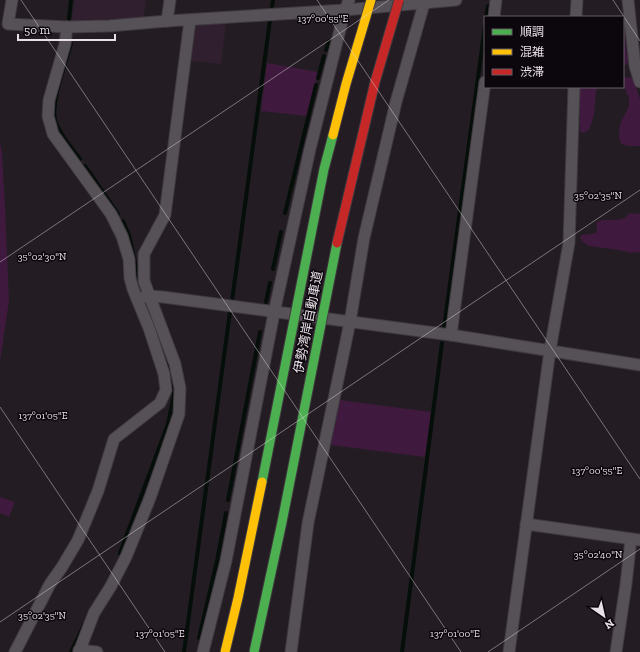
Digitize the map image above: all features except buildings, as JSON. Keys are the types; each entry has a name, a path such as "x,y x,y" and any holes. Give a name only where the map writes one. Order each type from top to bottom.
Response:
{"highway":[{"name":"伊勢湾岸自動車道","path":"226,652 265,466 324,168 346,84 371,0"},
{"name":"伊勢湾岸自動車道","path":"254,652 269,589 287,501 345,198 369,105 399,0"}],"street":[{"path":"12,0 8,24 67,27 109,26 190,20 347,5 456,0"},
{"path":"167,21 170,0"},
{"path":"494,16 496,0"},
{"path":"576,16 577,0"},
{"path":"628,0 635,66 640,82"},
{"path":"291,652 308,523 350,322 364,238 396,102 425,1"},
{"path":"202,652 226,561 274,312 310,149 347,5"},
{"path":"97,652 79,651 94,613 111,586 126,557 150,498 179,414 180,388 178,376 175,364 144,281 144,254 166,216 190,20"},
{"path":"15,652 50,584 78,540 98,491 114,439 160,402 166,390 164,374 149,328 133,290 130,278 129,259 122,236 111,214 53,134 48,116 48,100 66,44 67,27"},
{"path":"451,335 484,88"},
{"path":"509,652 550,350 569,243 574,88"},
{"path":"137,299 149,296 163,297 451,335 640,365"},
{"path":"526,524 635,539 626,584 616,652"}],"shaded area":[{"path":"75,0 146,0 143,19 71,22"},
{"path":"226,21 221,64 190,61 194,27 200,23"},
{"path":"624,32 628,62 624,66"},
{"path":"267,63 318,72 307,116 261,111"},
{"path":"624,75 626,78 634,78 640,100 640,146 628,146 621,144 619,137 620,124 629,106 629,96 626,89 623,88"},
{"path":"580,88 599,88 596,90 592,122 588,131 583,133 580,132"},
{"path":"0,141 5,206 9,301 0,361"},
{"path":"629,213 640,214 640,252 631,253 589,246 583,242 580,237 582,235 596,233 596,223 600,221 622,219"},
{"path":"340,400 431,412 425,457 331,445"},
{"path":"0,497 15,502 9,517 0,513"}],"waterway":[{"path":"69,19 71,0"},
{"path":"272,6 273,0"},
{"path":"486,16 488,6"},
{"path":"232,301 270,20"},
{"path":"444,328 484,33"},
{"path":"326,50 329,41"},
{"path":"71,44 56,96 54,116 61,133 80,159"},
{"path":"318,78 324,56"},
{"path":"285,213 316,85"},
{"path":"85,166 118,214"},
{"path":"123,221 129,235 140,284"},
{"path":"273,269 281,232"},
{"path":"266,302 270,283"},
{"path":"120,553 168,424 174,395 170,369 148,307"},
{"path":"184,652 230,312"},
{"path":"228,500 260,332"},
{"path":"402,652 442,343"},
{"path":"199,638 217,561 226,513"},
{"path":"71,652 84,625"}],"traffic: fast":[{"path":"262,482 324,169 333,135"},
{"path":"254,652 282,522 337,243"}],"traffic: slow":[{"path":"333,135 346,84 371,0"},
{"path":"225,652 238,598 262,482"}],"traffic: jam":[{"path":"337,243 375,82 399,0"}]}
